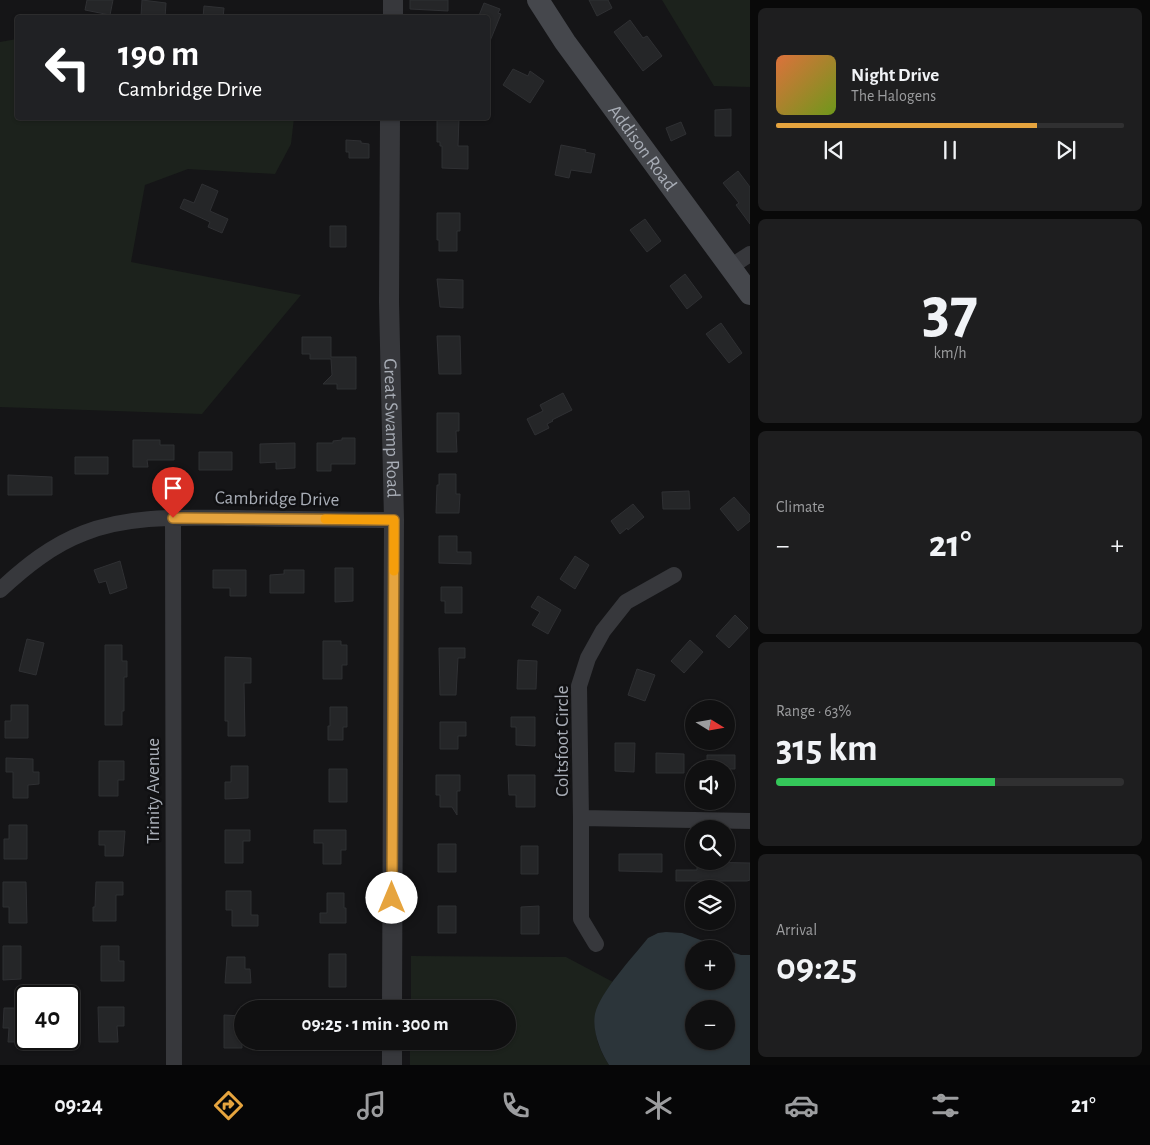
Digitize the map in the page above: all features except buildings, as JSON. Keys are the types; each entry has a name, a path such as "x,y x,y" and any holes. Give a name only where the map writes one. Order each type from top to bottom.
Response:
{"main road":[{"name":"Addison Road","path":"538,0 565,42 750,294"}],"street":[{"path":"393,0 393,15"},
{"name":"Great Swamp Road","path":"390,120 389,302 394,520 392,1000"},
{"path":"730,267 750,254"},
{"name":"Cambridge Drive","path":"0,590 20,572 53,548 84,532 125,522 173,518 394,520"},
{"name":"Trinity Avenue","path":"173,518 174,1065"},
{"name":"Coltsfoot Circle","path":"596,944 581,919 582,818 579,686 588,658 603,630 626,602 674,575"},
{"path":"582,818 750,821"},
{"path":"392,1050 392,1065"}],"shaded area":[{"path":"662,0 750,0 750,87 714,86"},
{"path":"15,39 15,120 294,120 291,144 275,174 188,169 145,185 131,262 301,295 202,414 0,407 0,42"},
{"path":"666,932 682,933 700,940 685,940 685,990 735,990 735,953 750,955 750,1065 609,1065 596,1034 595,1014 610,985 648,938 658,933"},
{"path":"411,956 566,957 613,982 600,1003 595,1023 598,1043 609,1065 410,1065 410,1050 516,1050 516,1000 411,1000"}],"slow traffic":[{"path":"325,519 394,520 394,571"}],"route":[{"path":"173,518 394,520 392,898"}]}
